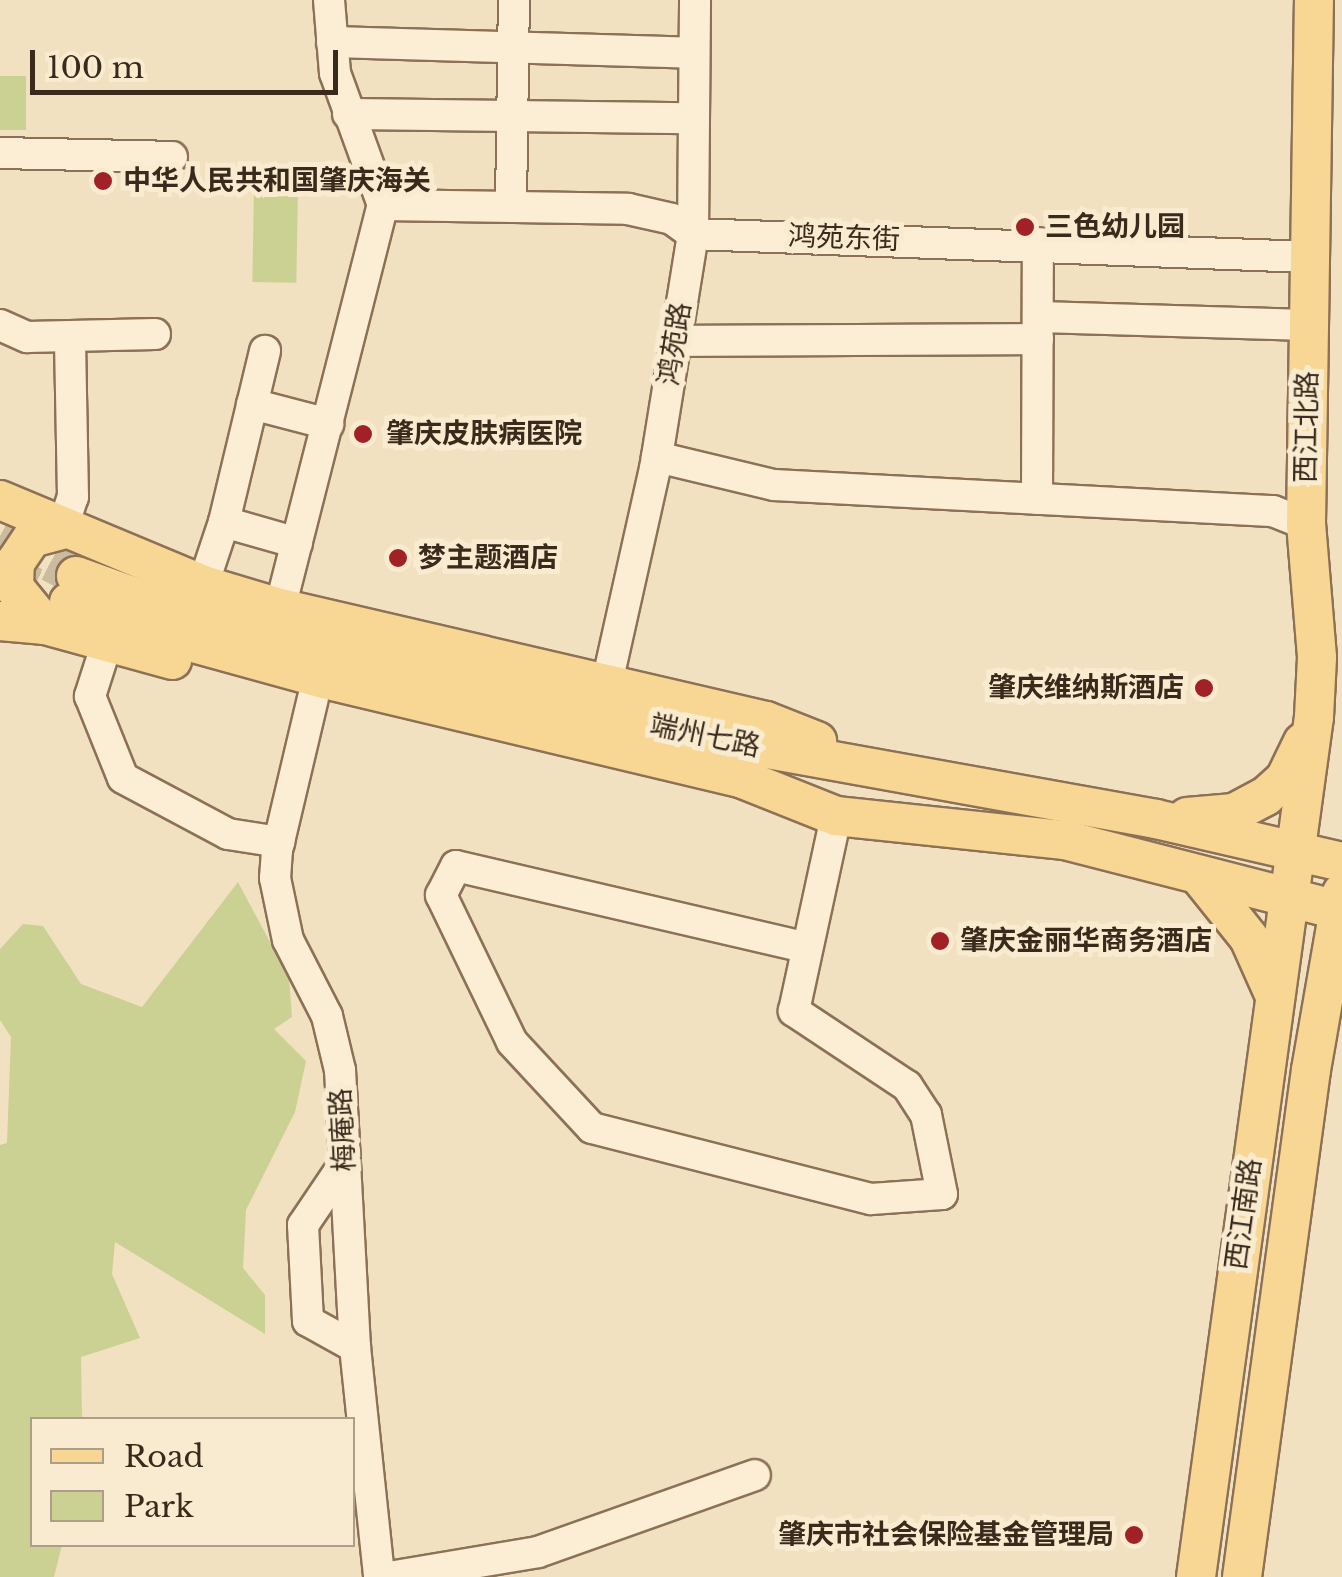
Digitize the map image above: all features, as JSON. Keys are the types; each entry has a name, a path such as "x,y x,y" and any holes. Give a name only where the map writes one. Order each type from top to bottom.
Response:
{"main road":[{"name":"西江北路","path":"1298,852 1314,717 1330,658 1306,524 1314,0"},
{"path":"0,472 62,530"},
{"path":"0,500 62,530 203,585 280,608 766,721 894,771"},
{"path":"62,530 32,538 15,563 14,587 63,601 107,643 730,802 836,816"},
{"path":"0,601 63,601"},
{"path":"0,620 63,601"},
{"name":"端州七路","path":"63,601 174,611 592,712 1156,819 1342,862"},
{"name":"端州七路","path":"63,601 186,641 324,679 743,779 836,816 1065,840 1202,878 1290,898 1341,904"},
{"path":"1156,819 1234,813 1266,796 1285,779 1314,717"},
{"name":"西江南路","path":"1196,1577 1274,994 1298,852"},
{"path":"1202,878 1249,938 1274,994"},
{"name":"西江南路","path":"1242,1577 1311,1070 1341,904"},
{"path":"1311,1070 1342,1007"},
{"path":"1255,1134 1281,1129 1301,1142"}],"street":[{"path":"280,608 383,205 335,73 329,0"},
{"path":"511,207 514,0"},
{"name":"鸿苑路","path":"608,683 656,457 693,234 695,0"},
{"path":"332,42 694,53"},
{"path":"348,114 694,118"},
{"path":"0,153 172,157"},
{"name":"鸿苑东街","path":"383,205 628,209 672,219 693,234 1038,243 1309,257"},
{"path":"1037,498 1038,243"},
{"path":"0,325 27,336 70,339 155,334"},
{"path":"676,341 1038,328 1308,325"},
{"path":"62,530 72,497 70,339"},
{"path":"203,585 224,522 265,351"},
{"path":"252,404 328,424"},
{"path":"656,457 774,485 1273,511 1306,524"},
{"path":"224,522 297,544"},
{"path":"107,643 90,696 123,778 228,834 279,842"},
{"name":"梅庵路","path":"313,698 279,842 275,878 288,940 327,1016 335,1042 355,1347 379,1577"},
{"path":"804,947 456,866 441,895 512,1042 592,1128 871,1199 942,1194 926,1115 907,1086 794,1011 804,947 836,816"},
{"path":"345,1163 303,1225 308,1322 355,1347"},
{"path":"389,1577 538,1552 755,1475"}],"green space":[{"path":"0,76 26,76 26,130 0,130"},
{"path":"254,187 298,188 296,283 252,282"},
{"path":"238,882 289,978 292,1017 274,1029 306,1061 295,1112 246,1210 243,1268 265,1295 265,1334 115,1242 112,1274 140,1338 81,1357 82,1417 30,1417 30,1547 62,1547 54,1577 0,1577 0,1145 7,1143 11,1037 0,1020 0,949 23,924 43,926 81,984 142,1007"}],"tunnel":[{"path":"0,536 76,576"},
{"path":"0,571 69,602"}],"place":[{"name":"中华人民共和国肇庆海关","path":"103,181"},
{"name":"三色幼儿园","path":"1025,227"},
{"name":"肇庆皮肤病医院","path":"363,434"},
{"name":"梦主题酒店","path":"398,558"},
{"name":"肇庆维纳斯酒店","path":"1204,688"},
{"name":"肇庆金丽华商务酒店","path":"940,941"},
{"name":"肇庆市社会保险基金管理局","path":"1134,1535"}]}
